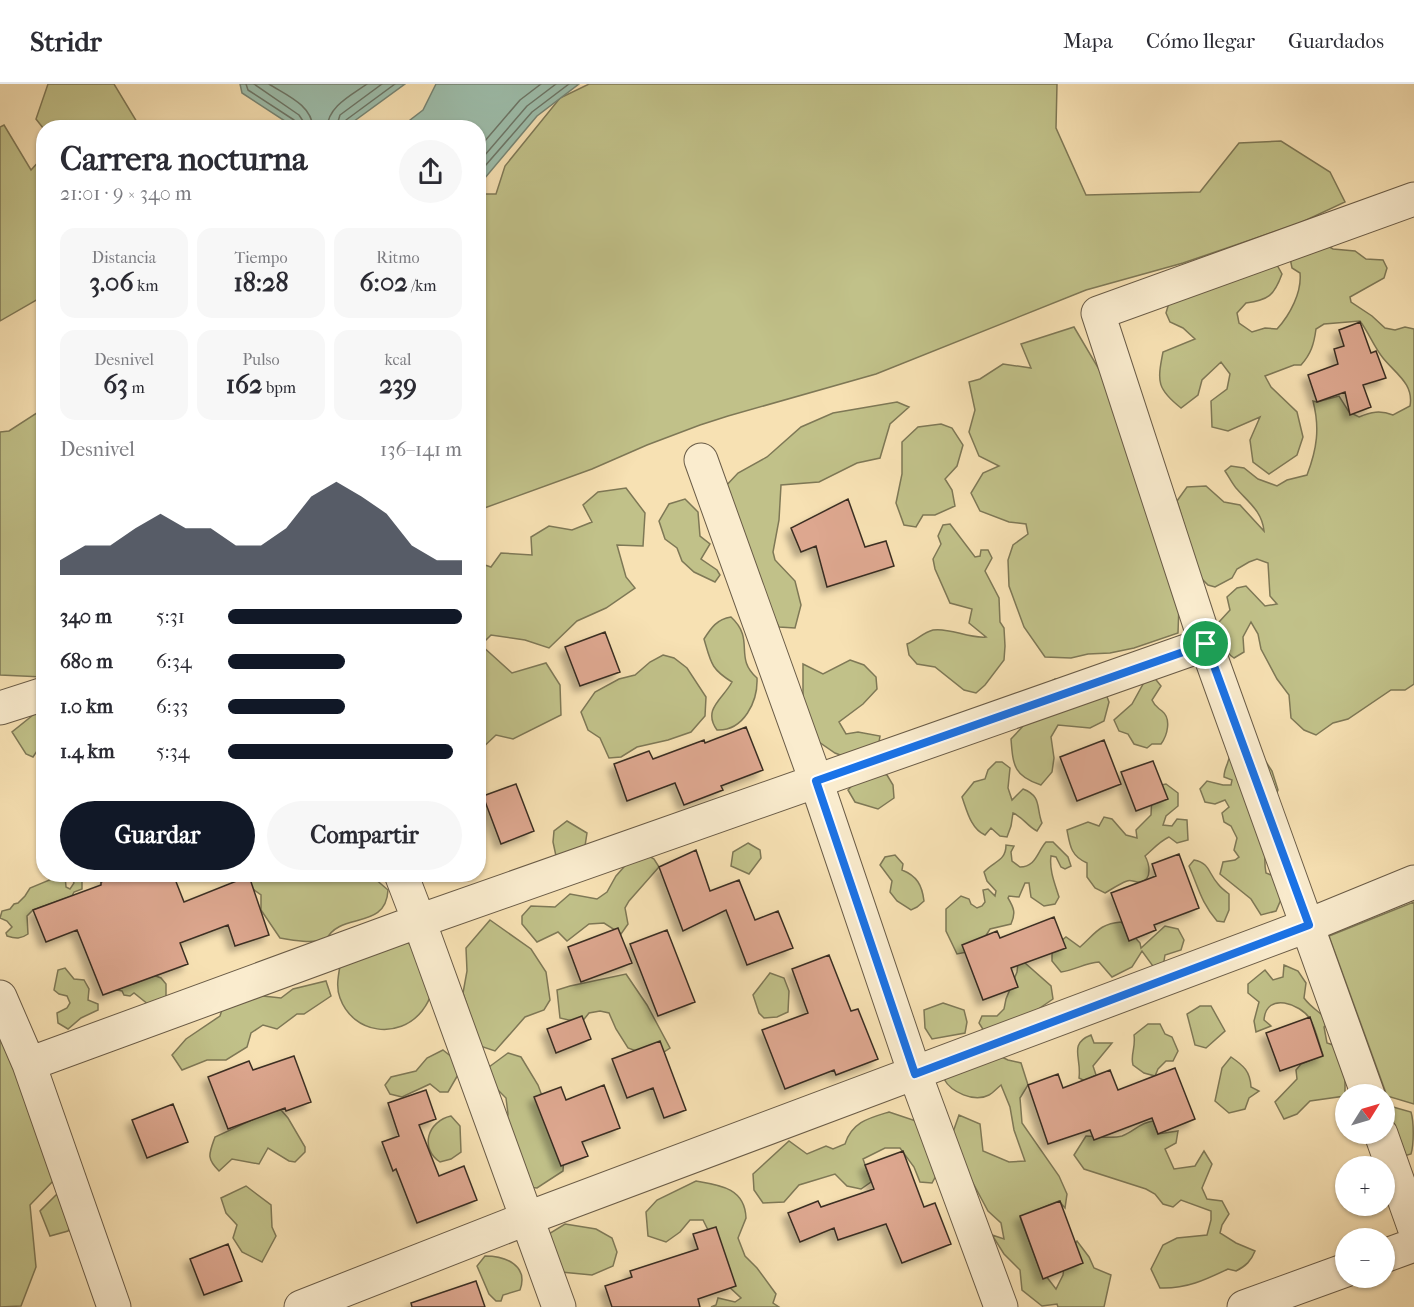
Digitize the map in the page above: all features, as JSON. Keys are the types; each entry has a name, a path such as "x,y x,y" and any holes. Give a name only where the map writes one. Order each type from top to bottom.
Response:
{"street":[{"path":"1364,1084 1309,925 1206,644 1098,313 1414,199"},
{"path":"701,460 816,781 915,1074 1001,1307"},
{"path":"29,1064 419,921 1206,644"},
{"path":"0,708 36,697"},
{"path":"403,882 559,1307"},
{"path":"301,1307 528,1218 1309,925 1414,882"},
{"path":"0,998 29,1064 114,1307"},
{"path":"1385,1144 1414,1227"},
{"path":"1395,1252 1414,1245"},
{"path":"1244,1307 1335,1274"}],"green space":[{"path":"48,84 114,84 136,120 37,120"},
{"path":"589,84 1057,84 1056,128 1086,195 1200,192 1239,143 1281,141 1330,172 1345,202 1300,223 1183,263 1086,290 876,374 700,425 592,469 486,507 486,194 496,194 505,166 560,98"},
{"path":"4,125 31,170 36,165 36,300 0,321 0,127"},
{"path":"1321,242 1333,249 1355,251 1366,259 1383,260 1387,268 1384,278 1350,297 1351,302 1385,328 1414,329 1414,684 1405,690 1391,690 1348,719 1333,723 1316,735 1304,730 1291,718 1289,695 1277,679 1261,649 1258,634 1251,622 1243,637 1244,652 1234,658 1226,651 1222,642 1219,622 1230,610 1227,597 1237,588 1246,586 1265,606 1277,604 1270,596 1268,563 1257,559 1237,569 1232,578 1215,587 1208,585 1200,577 1177,501 1187,487 1206,486 1224,502 1240,505 1264,531 1257,512 1225,471 1231,466 1244,468 1258,479 1277,486 1287,480 1307,475 1316,438 1313,401 1339,396 1349,412 1359,417 1376,412 1393,415 1410,406 1411,398 1407,385 1380,354 1360,321 1324,324 1316,329 1312,348 1301,365 1294,365 1265,376 1271,387 1297,412 1303,437 1297,455 1269,474 1253,462 1250,440 1260,417 1228,431 1212,427 1211,401 1227,389 1230,374 1221,362 1202,380 1198,395 1181,408 1163,390 1160,371 1163,352 1195,339 1183,328 1170,322 1166,313 1170,299 1277,265 1282,274 1273,292 1265,298 1246,303 1237,313 1239,323 1252,332 1265,328 1277,329 1291,310 1299,288 1300,273 1292,268 1290,258"},
{"path":"1074,327 1103,376 1179,604 1178,633 1134,648 1110,653 1088,654 1071,658 1045,657 1024,627 1009,586 1008,560 1013,545 1028,534 1026,524 1009,522 980,511 971,493 983,473 999,466 979,456 969,432 975,410 969,382 980,379 1003,364 1031,368 1021,344"},
{"path":"897,402 909,407 890,424 880,458 857,463 819,482 781,485 779,520 773,552 775,560 795,581 801,605 795,628 779,627 767,602 724,488 738,473 767,457 801,427 833,413"},
{"path":"36,414 36,677 0,675 0,432 9,431"},
{"path":"941,424 952,428 963,445 957,466 945,479 952,490 955,506 935,515 923,515 916,527 904,525 896,503 902,474 902,442 918,427"},
{"path":"626,488 645,513 643,546 617,545 626,577 635,588 606,608 577,621 549,648 525,640 491,635 486,640 486,565 491,567 501,553 532,555 531,537 549,526 572,530 592,522 583,505 598,492"},
{"path":"685,499 698,512 700,536 710,544 701,559 717,570 720,575 715,582 694,572 682,561 677,548 665,539 659,521 669,504"},
{"path":"950,524 975,557 980,556 981,550 988,550 992,558 985,571 999,598 1000,622 1004,628 1004,660 976,693 964,690 935,667 917,664 909,655 907,644 933,630 986,637 969,623 972,609 950,603 935,569 933,559 941,544 938,536 943,525"},
{"path":"731,617 742,633 746,663 757,678 757,687 752,705 742,720 735,726 717,730 713,723 713,710 732,682 713,665 704,639 718,622"},
{"path":"486,650 512,673 546,663 560,685 561,715 513,739 496,735 486,744"},
{"path":"663,655 674,658 687,668 706,697 705,716 691,732 637,747 621,757 609,758 600,738 588,730 581,712 595,692 619,679 635,675 650,662"},
{"path":"850,660 864,665 876,677 877,689 863,704 839,722 846,734 858,732 880,736 878,748 848,758 835,753 819,742 803,707 803,664 823,674"},
{"path":"1153,676 1161,686 1152,700 1155,706 1165,714 1168,728 1161,744 1152,744 1147,748 1134,744 1128,734 1119,731 1114,720 1132,704 1147,677"},
{"path":"1055,679 1084,684 1106,694 1109,702 1104,721 1090,728 1058,725 1051,737 1054,758 1052,772 1041,785 1020,774 1014,763 1011,739 1026,723 1030,694"},
{"path":"36,713 36,752 33,757 26,754 12,732"},
{"path":"1255,745 1272,771 1278,790 1268,831 1265,865 1266,873 1281,879 1282,897 1276,911 1261,915 1251,899 1220,874 1223,862 1239,857 1234,850 1237,838 1231,826 1224,822 1222,813 1229,807 1225,800 1215,804 1205,802 1200,789 1207,781 1231,785 1232,780 1224,777 1230,754"},
{"path":"996,762 1002,762 1010,768 1008,788 1012,800 1023,789 1036,799 1042,823 1037,831 1013,813 1007,837 1000,836 991,828 985,835 973,824 962,797 974,782 985,779 988,770"},
{"path":"875,772 887,775 893,785 894,798 878,809 855,802 848,790 857,780"},
{"path":"1166,784 1178,793 1178,806 1166,816 1163,825 1172,826 1177,819 1187,820 1188,840 1177,843 1169,837 1145,856 1149,874 1145,880 1139,882 1130,880 1105,893 1095,888 1087,877 1087,863 1072,850 1067,830 1088,822 1099,826 1104,817 1112,819 1126,835 1137,838 1136,830 1151,815 1152,795 1156,786"},
{"path":"567,821 587,833 585,846 556,856 553,842 554,831"},
{"path":"1046,842 1053,842 1068,857 1071,866 1065,869 1061,867 1056,857 1051,856 1052,872 1059,897 1055,904 1044,906 1031,897 1029,883 1025,883 1019,897 1009,896 1008,898 1014,911 1011,924 990,929 977,950 957,954 946,931 946,909 961,896 969,899 971,904 977,908 982,906 985,902 983,890 988,889 995,896 996,891 987,881 984,872 1002,858 1006,845 1014,846 1011,852 1012,861 1020,867 1033,862"},
{"path":"748,843 760,850 761,858 749,874 731,866 733,852"},
{"path":"639,850 654,859 659,867 625,908 628,924 621,934 604,923 589,924 567,941 558,932 537,942 522,924 522,916 531,906 555,907 570,894 597,899 607,892 616,876"},
{"path":"895,855 903,864 902,870 915,878 922,890 924,901 911,910 897,901 890,892 892,881 880,865 885,857"},
{"path":"1194,860 1203,863 1219,885 1229,894 1229,910 1224,922 1217,921 1204,901 1189,866"},
{"path":"45,882 66,882 66,887 70,889 74,882 82,882 82,889 74,892 72,896 33,910 27,916 28,934 18,938 7,936 6,933 12,927 0,918 2,911 18,903 30,888"},
{"path":"243,882 379,882 388,890 385,903 379,911 341,926 333,931 326,940 314,941 280,938 261,910 261,895"},
{"path":"1414,902 1414,1104 1395,1098 1395,1084 1383,1084 1329,936"},
{"path":"490,920 531,949 546,972 550,1000 544,1010 525,1017 495,1051 480,1046 463,993 467,971 466,948"},
{"path":"1121,922 1140,943 1141,948 1165,926 1178,929 1184,940 1181,950 1165,955 1163,967 1155,969 1142,951 1132,967 1112,977 1099,962 1061,972 1052,961 1052,948 1066,937 1080,947 1103,927"},
{"path":"407,942 421,961 430,997 422,1011 401,1026 377,1029 366,1026 346,1010 340,998 338,978 340,966"},
{"path":"1018,963 1025,963 1051,986 1053,999 1031,1014 984,1031 979,1023 982,1016 997,1016 1004,1009"},
{"path":"1284,965 1298,971 1306,983 1304,998 1329,1022 1324,1027 1327,1043 1333,1045 1351,1065 1345,1084 1335,1084 1335,1097 1310,1101 1297,1114 1284,1119 1275,1102 1297,1079 1296,1070 1301,1064 1323,1055 1310,1019 1292,1005 1277,1003 1271,1005 1266,1011 1264,1020 1271,1026 1256,1032 1254,1021 1259,1002 1248,993 1248,984 1265,970 1273,980 1283,977"},
{"path":"65,968 74,979 84,980 89,989 88,1000 98,1004 98,1010 81,1018 68,1029 58,1023 57,1013 67,1008 70,1003 67,996 54,990 58,970"},
{"path":"770,973 784,978 789,991 788,1012 777,1017 764,1018 759,1013 753,995"},
{"path":"151,974 161,978 166,984 166,1000 149,1005 134,993 130,996 124,995 122,991 117,990"},
{"path":"626,974 647,1005 670,1048 655,1058 628,1048 609,1013 600,1011 589,1013 581,1023 560,1018 557,990"},
{"path":"326,981 331,996 304,1014 297,1014 277,1029 263,1025 251,1033 247,1047 226,1060 207,1060 182,1070 172,1055 186,1039 220,1016 225,1000 248,984 263,996 281,998 293,989"},
{"path":"943,1003 964,1010 967,1022 965,1033 932,1039 925,1028 924,1010"},
{"path":"1200,1006 1211,1006 1225,1031 1206,1048 1195,1045 1187,1014"},
{"path":"0,1020 54,1180 30,1205 36,1267 21,1306 0,1307"},
{"path":"1148,1024 1160,1024 1165,1034 1172,1037 1178,1051 1173,1061 1166,1061 1155,1076 1144,1073 1133,1065 1132,1061 1134,1035"},
{"path":"1091,1035 1094,1043 1112,1043 1093,1066 1096,1075 1085,1081 1079,1078 1078,1047 1084,1039"},
{"path":"443,1050 458,1062 459,1073 448,1092 440,1092 430,1084 402,1097 390,1094 385,1085 391,1077 416,1071 427,1058"},
{"path":"508,1053 521,1057 538,1085 564,1155 563,1171 537,1188 528,1187 504,1135 508,1114 506,1098 491,1083 489,1067"},
{"path":"993,1053 1021,1063 1028,1085 1020,1098 1022,1123 1059,1176 1067,1194 1065,1208 1059,1201 1020,1217 1039,1267 1056,1289 1063,1275 1065,1258 1077,1241 1094,1268 1111,1275 1104,1307 1058,1307 1057,1304 1042,1306 1022,1290 1020,1270 1004,1254 992,1235 1004,1239 1001,1223 988,1211 958,1155 952,1135 959,1115 980,1124 983,1151 1009,1162 1025,1161 1014,1130 1010,1107 1001,1085 989,1095 977,1098 957,1092 944,1079"},
{"path":"1231,1057 1246,1069 1251,1087 1259,1091 1249,1098 1245,1109 1229,1113 1215,1101 1222,1068"},
{"path":"1395,1108 1411,1112 1413,1121 1411,1154 1397,1158 1395,1144"},
{"path":"281,1110 305,1147 305,1152 295,1162 289,1161 268,1148 259,1164 232,1159 219,1171 215,1167 210,1156 215,1137 269,1112"},
{"path":"889,1112 925,1124 937,1174 932,1183 920,1182 914,1167 900,1148 885,1148 863,1159 871,1182 861,1189 847,1186 835,1174 799,1185 784,1202 763,1203 754,1190 753,1174 789,1141 807,1154 826,1146 833,1149 845,1144 852,1131 862,1122"},
{"path":"451,1116 460,1126 461,1152 451,1159 440,1162 430,1150 429,1136 437,1123"},
{"path":"1153,1121 1158,1134 1178,1131 1176,1143 1165,1149 1174,1169 1195,1166 1204,1151 1212,1164 1202,1188 1207,1199 1222,1201 1229,1214 1220,1233 1255,1251 1250,1260 1240,1269 1236,1271 1228,1269 1187,1285 1160,1288 1151,1269 1163,1245 1177,1238 1207,1235 1211,1211 1181,1200 1173,1207 1163,1204 1155,1194 1146,1189 1084,1169 1074,1155 1086,1136 1122,1136 1144,1123"},
{"path":"696,1181 730,1190 741,1200 746,1218 738,1238 745,1256 776,1294 773,1303 779,1307 711,1307 716,1305 718,1298 735,1302 741,1298 725,1283 714,1242 703,1220 690,1220 680,1232 666,1242 648,1236 646,1212 657,1200"},
{"path":"246,1186 271,1205 272,1227 276,1236 262,1262 242,1252 233,1238 237,1225 226,1213 221,1198"},
{"path":"75,1194 75,1219 68,1231 50,1236 40,1211 56,1195"},
{"path":"565,1224 596,1229 612,1238 617,1252 613,1266 592,1275 561,1272 547,1235"},
{"path":"485,1256 507,1260 518,1268 522,1281 520,1290 503,1295 501,1301 496,1301 489,1294 477,1266"}],"water":[{"path":"240,84 405,84 356,120 283,120 242,93"},
{"path":"436,84 579,84 537,116 486,177 486,120 410,120 423,110"}],"building":[{"path":"1360,322 1371,353 1376,351 1386,378 1363,385 1371,407 1350,415 1345,392 1317,402 1308,375 1338,364 1334,349 1344,346 1339,330"},
{"path":"848,499 865,547 886,541 894,566 827,587 816,546 801,552 791,528"},
{"path":"605,632 620,672 580,686 565,647"},
{"path":"746,727 763,770 721,786 723,790 684,805 675,783 627,801 614,764 649,751 653,759"},
{"path":"1104,740 1121,784 1077,801 1060,757"},
{"path":"1153,761 1168,799 1136,811 1121,772"},
{"path":"516,784 534,831 501,844 486,804 486,795"},
{"path":"696,850 710,891 739,880 755,920 778,911 793,948 747,965 726,910 683,931 659,867"},
{"path":"1179,854 1199,908 1154,925 1156,930 1129,941 1111,893 1156,876 1152,864"},
{"path":"101,882 176,882 184,902 234,882 251,882 269,935 235,946 228,925 180,943 188,964 103,995 77,930 46,942 33,910 101,885"},
{"path":"1054,917 1066,948 1011,968 1018,987 983,1000 962,945 997,931 1000,938"},
{"path":"618,928 632,963 581,982 568,947"},
{"path":"667,930 695,1002 658,1016 630,944"},
{"path":"829,955 851,1011 858,1009 878,1059 836,1075 834,1070 785,1089 762,1030 808,1013 792,969"},
{"path":"582,1016 591,1039 556,1053 547,1029"},
{"path":"1310,1017 1323,1056 1280,1071 1266,1033"},
{"path":"660,1041 686,1110 664,1118 653,1088 627,1098 612,1059"},
{"path":"294,1056 311,1102 286,1111 285,1108 228,1129 208,1077 249,1061 253,1070"},
{"path":"1175,1068 1195,1119 1158,1134 1152,1118 1094,1140 1090,1130 1048,1144 1028,1085 1058,1074 1063,1088 1110,1070 1118,1090"},
{"path":"604,1085 620,1128 582,1142 588,1156 561,1166 534,1097 561,1087 566,1100"},
{"path":"426,1090 436,1119 419,1125 439,1176 464,1166 477,1200 417,1223 396,1169 393,1171 382,1142 399,1136 388,1103"},
{"path":"173,1104 188,1142 147,1158 132,1120"},
{"path":"903,1151 924,1207 935,1203 951,1244 902,1263 886,1224 838,1240 834,1228 800,1242 788,1213 818,1201 821,1207 874,1189 865,1165"},
{"path":"1060,1201 1083,1263 1043,1279 1020,1216"},
{"path":"716,1227 736,1286 698,1299 700,1307 612,1307 605,1286 632,1277 630,1271 698,1249 693,1234"},
{"path":"228,1244 242,1281 204,1295 190,1259"},
{"path":"476,1281 485,1307 412,1307 411,1303"}],"route":[{"path":"1206,644 1309,925 915,1074 816,781 1206,644"}]}
